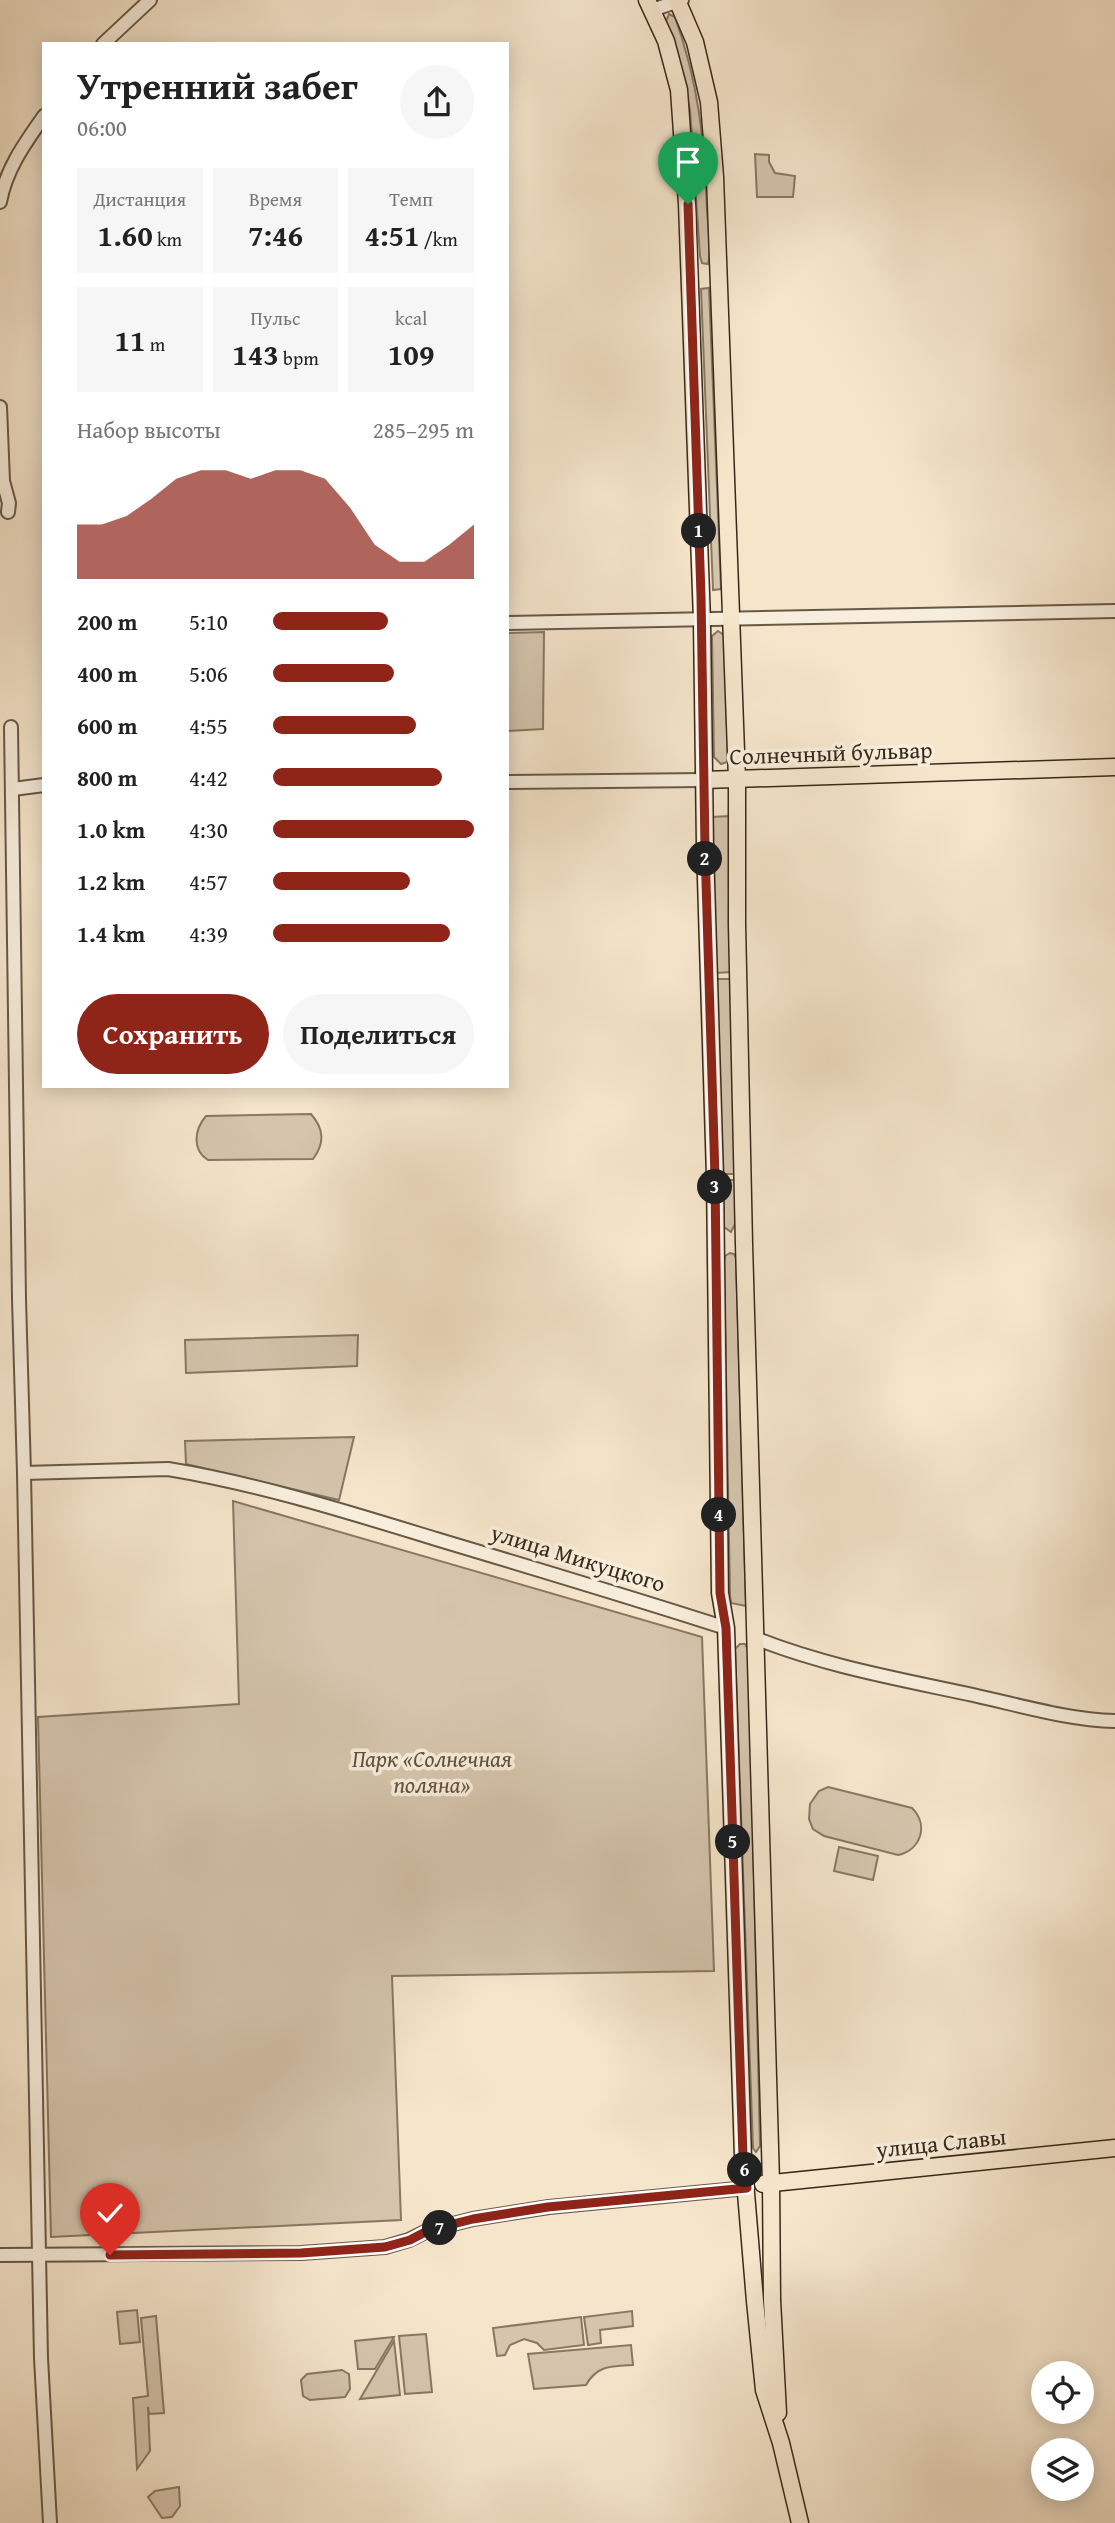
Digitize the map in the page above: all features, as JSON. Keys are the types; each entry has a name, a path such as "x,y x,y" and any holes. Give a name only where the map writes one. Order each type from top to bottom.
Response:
{"main road":[{"path":"679,1 695,42 709,102 718,276 737,779 737,924 744,1244 774,2355 780,2443"},
{"path":"650,5 666,41 678,90 690,272 702,621 716,1244 720,1593 726,1628 743,2157 764,2390 800,2523"},
{"path":"690,272 718,276"},
{"name":"Солнечный бульвар","path":"704,780 1115,767"},
{"path":"716,1244 744,1244"},
{"name":"улица Микуцкого","path":"726,1628 755,1638"},
{"name":"улица Славы","path":"747,2188 771,2182 1115,2148"}],"street":[{"path":"105,42 150,0"},
{"path":"650,5 679,1"},
{"path":"0,202 10,169 42,119"},
{"path":"0,407 3,481 9,503 8,512"},
{"path":"509,623 1115,611"},
{"path":"11,727 19,1299 41,2358 50,2523"},
{"name":"Солнечный бульвар","path":"509,782 704,780"},
{"path":"13,789 42,785"},
{"name":"улица Микуцкого","path":"24,1473 168,1469 185,1472 345,1512 726,1628"},
{"name":"улица Микуцкого","path":"755,1638 789,1652 852,1668 1050,1712 1115,1721"},
{"path":"0,2255 301,2253 385,2247 410,2240 429,2230 473,2219 548,2207 747,2188"}],"green space":[{"path":"669,14 675,17 683,42 699,112 710,251 708,264 702,263 700,256 690,110 680,63 666,21"},
{"path":"755,154 769,155 769,162 775,173 795,176 793,197 757,197"},
{"path":"709,288 721,589 713,590 701,289"},
{"path":"718,631 724,635 728,757 727,762 721,764 714,757 712,636"},
{"path":"544,632 543,729 509,731 509,633"},
{"path":"730,816 732,972 716,973 711,817"},
{"path":"716,979 733,979 735,1174 723,1174"},
{"path":"311,1114 321,1131 320,1147 313,1159 208,1160 197,1145 197,1133 206,1116"},
{"path":"723,1180 735,1180 735,1224 731,1232 724,1227"},
{"path":"730,1253 736,1258 746,1606 731,1603 730,1596 724,1263 725,1256"},
{"path":"358,1335 357,1366 186,1373 185,1340"},
{"path":"354,1437 339,1500 186,1464 185,1441"},
{"name":"Парк «Солнечная поляна»","path":"233,1501 702,1637 714,1971 392,1976 401,2220 51,2237 38,1717 239,1704"},
{"path":"740,1644 745,1644 749,1651 760,2146 756,2152 753,2148 735,1649"},
{"path":"828,1787 912,1808 920,1822 917,1842 912,1848 898,1855 824,1836 813,1829 809,1819 810,1804 819,1791"},
{"path":"839,1847 878,1856 873,1880 834,1871"},
{"path":"137,2310 140,2342 120,2344 117,2312"},
{"path":"632,2311 633,2326 600,2330 601,2343 588,2345 584,2317"},
{"path":"156,2316 164,2413 149,2414 148,2407 150,2451 137,2469 133,2398 148,2396 141,2318"},
{"path":"581,2317 584,2345 544,2350 537,2343 524,2339 510,2345 505,2355 497,2356 493,2328"},
{"path":"426,2334 432,2392 405,2394 399,2336"},
{"path":"394,2337 375,2369 358,2369 355,2341"},
{"path":"394,2341 400,2395 360,2399"},
{"path":"631,2345 633,2365 612,2366 600,2370 586,2385 534,2389 528,2354"},
{"path":"342,2370 349,2374 350,2389 345,2397 310,2400 303,2396 301,2380 307,2374"},
{"path":"179,2487 180,2506 172,2517 162,2518 148,2497 155,2491"}],"route":[{"path":"110,2255 301,2253 385,2247 410,2240 429,2230 473,2219 548,2207 747,2188 743,2157 726,1628 720,1593 715,1177 701,596 688,204"}]}
